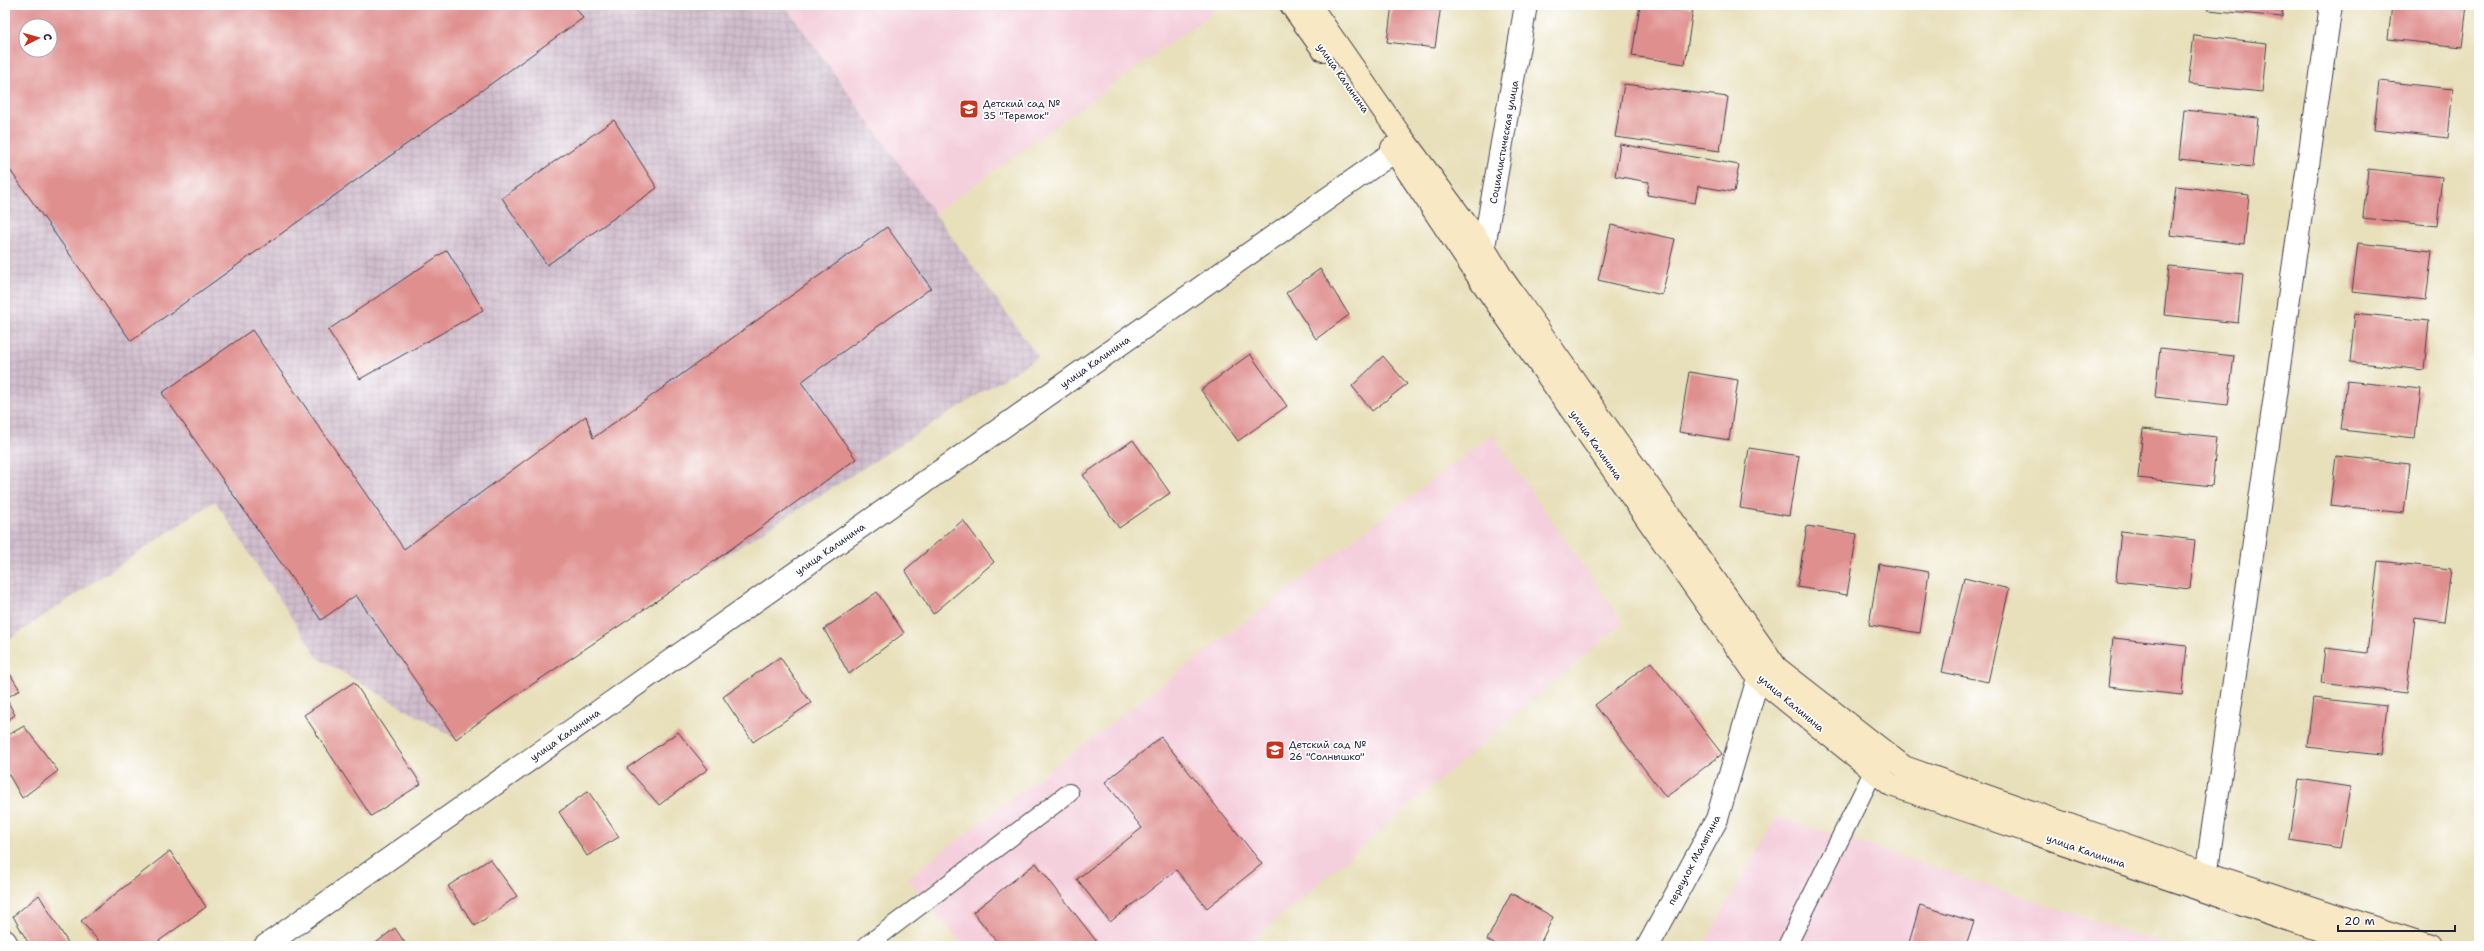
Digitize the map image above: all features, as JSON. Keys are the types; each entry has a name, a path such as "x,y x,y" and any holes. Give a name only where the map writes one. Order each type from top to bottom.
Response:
{"main road":[{"name":"улица Калинина","path":"1291,5 1395,151 1479,278 1758,678 1891,785 2205,881 2367,946"},
{"path":"1310,5 1401,136 1484,248 1503,279 1777,668 1904,767 2205,881 2430,946"}],"street":[{"name":"Социалистическая улица","path":"1479,278 1526,5"},
{"path":"2205,881 2331,5"},
{"name":"улица Калинина","path":"265,946 1395,151"},
{"name":"переулок Малыгина","path":"1648,946 1717,819 1758,678"},
{"path":"5,941 8,946"}],"lane":[{"path":"1787,946 1874,770"},
{"path":"866,946 1069,793"}],"shaded area":[{"path":"5,5 785,5 1038,357 692,577 512,698 456,739 318,658 215,501 5,642"},
{"name":"Детский сад № 35 \"Теремок\"","path":"785,5 1223,5 934,214"},
{"name":"Детский сад № 26 \"Солнышко\"","path":"1492,435 1623,623 1246,946 964,946 907,878"},
{"path":"1777,816 2173,946 1703,946"}],"building":[{"path":"5,5 574,5 583,18 131,341 5,163"},
{"path":"1392,5 1441,5 1435,48 1387,42"},
{"path":"1640,5 1674,5 1693,8 1685,64 1632,56"},
{"path":"2208,5 2283,5 2282,17 2208,10"},
{"path":"2392,5 2467,5 2462,47 2388,39"},
{"path":"2194,35 2267,43 2262,92 2188,84"},
{"path":"2379,81 2453,89 2448,138 2374,130"},
{"path":"1624,84 1728,97 1720,151 1615,137"},
{"path":"2184,110 2258,118 2253,167 2179,159"},
{"path":"614,120 657,188 547,265 502,198"},
{"path":"1620,144 1739,165 1734,192 1698,186 1695,203 1647,195 1649,182 1615,176"},
{"path":"2368,169 2442,177 2437,226 2363,218"},
{"path":"2176,186 2249,195 2244,244 2170,235"},
{"path":"1611,225 1675,239 1662,295 1598,280"},
{"path":"887,227 931,288 801,382 856,459 692,577 512,698 456,739 356,595 321,620 162,393 252,330 404,549 586,416 593,438"},
{"path":"2358,243 2432,251 2426,300 2352,292"},
{"path":"447,250 483,310 360,379 328,330"},
{"path":"2169,266 2243,274 2238,323 2164,315"},
{"path":"1320,269 1349,315 1316,339 1286,293"},
{"path":"2355,313 2429,321 2424,370 2350,362"},
{"path":"2160,348 2234,356 2228,405 2155,397"},
{"path":"1250,354 1287,406 1238,441 1201,390"},
{"path":"1383,356 1407,384 1372,411 1352,386"},
{"path":"1689,372 1738,380 1729,440 1679,432"},
{"path":"2347,381 2421,389 2415,438 2341,430"},
{"path":"2143,429 2217,437 2212,486 2138,478"},
{"path":"1133,440 1170,493 1119,528 1083,475"},
{"path":"1749,448 1799,456 1789,516 1740,508"},
{"path":"2336,456 2410,464 2404,513 2330,505"},
{"path":"963,520 994,562 933,614 905,570"},
{"path":"1807,526 1857,534 1847,595 1797,587"},
{"path":"2121,531 2195,540 2190,589 2116,581"},
{"path":"2378,561 2451,569 2444,622 2415,618 2406,693 2321,683 2325,648 2367,653"},
{"path":"1879,564 1929,572 1920,633 1869,625"},
{"path":"1964,578 2009,589 1988,682 1942,672"},
{"path":"877,592 904,633 849,674 824,629"},
{"path":"2113,638 2187,646 2182,695 2108,687"},
{"path":"780,657 811,703 753,742 723,697"},
{"path":"1651,662 1722,754 1666,797 1595,705"},
{"path":"5,666 20,690 6,698 15,715 5,722"},
{"path":"354,682 421,784 371,816 304,715"},
{"path":"2313,698 2387,706 2381,755 2307,747"},
{"path":"24,726 58,771 22,798 5,768 5,737"},
{"path":"678,732 708,769 659,805 627,768"},
{"path":"1161,737 1262,864 1207,908 1176,870 1110,922 1077,879 1142,828 1105,782"},
{"path":"2299,779 2350,787 2340,848 2290,840"},
{"path":"588,791 619,837 587,856 559,812"},
{"path":"170,851 206,907 152,946 103,946 81,921"},
{"path":"490,859 517,896 475,926 448,886"},
{"path":"1036,863 1100,946 1000,946 973,912"},
{"path":"1511,893 1553,917 1539,946 1498,946 1487,940"},
{"path":"39,895 70,946 30,946 13,916"},
{"path":"1920,905 1974,922 1966,946 1908,946"},
{"path":"395,928 407,946 372,946"}],"place":[{"name":"Детский сад № 35 \"Теремок\"","path":"969,109"},
{"name":"Детский сад № 26 \"Солнышко\"","path":"1275,750"}]}
